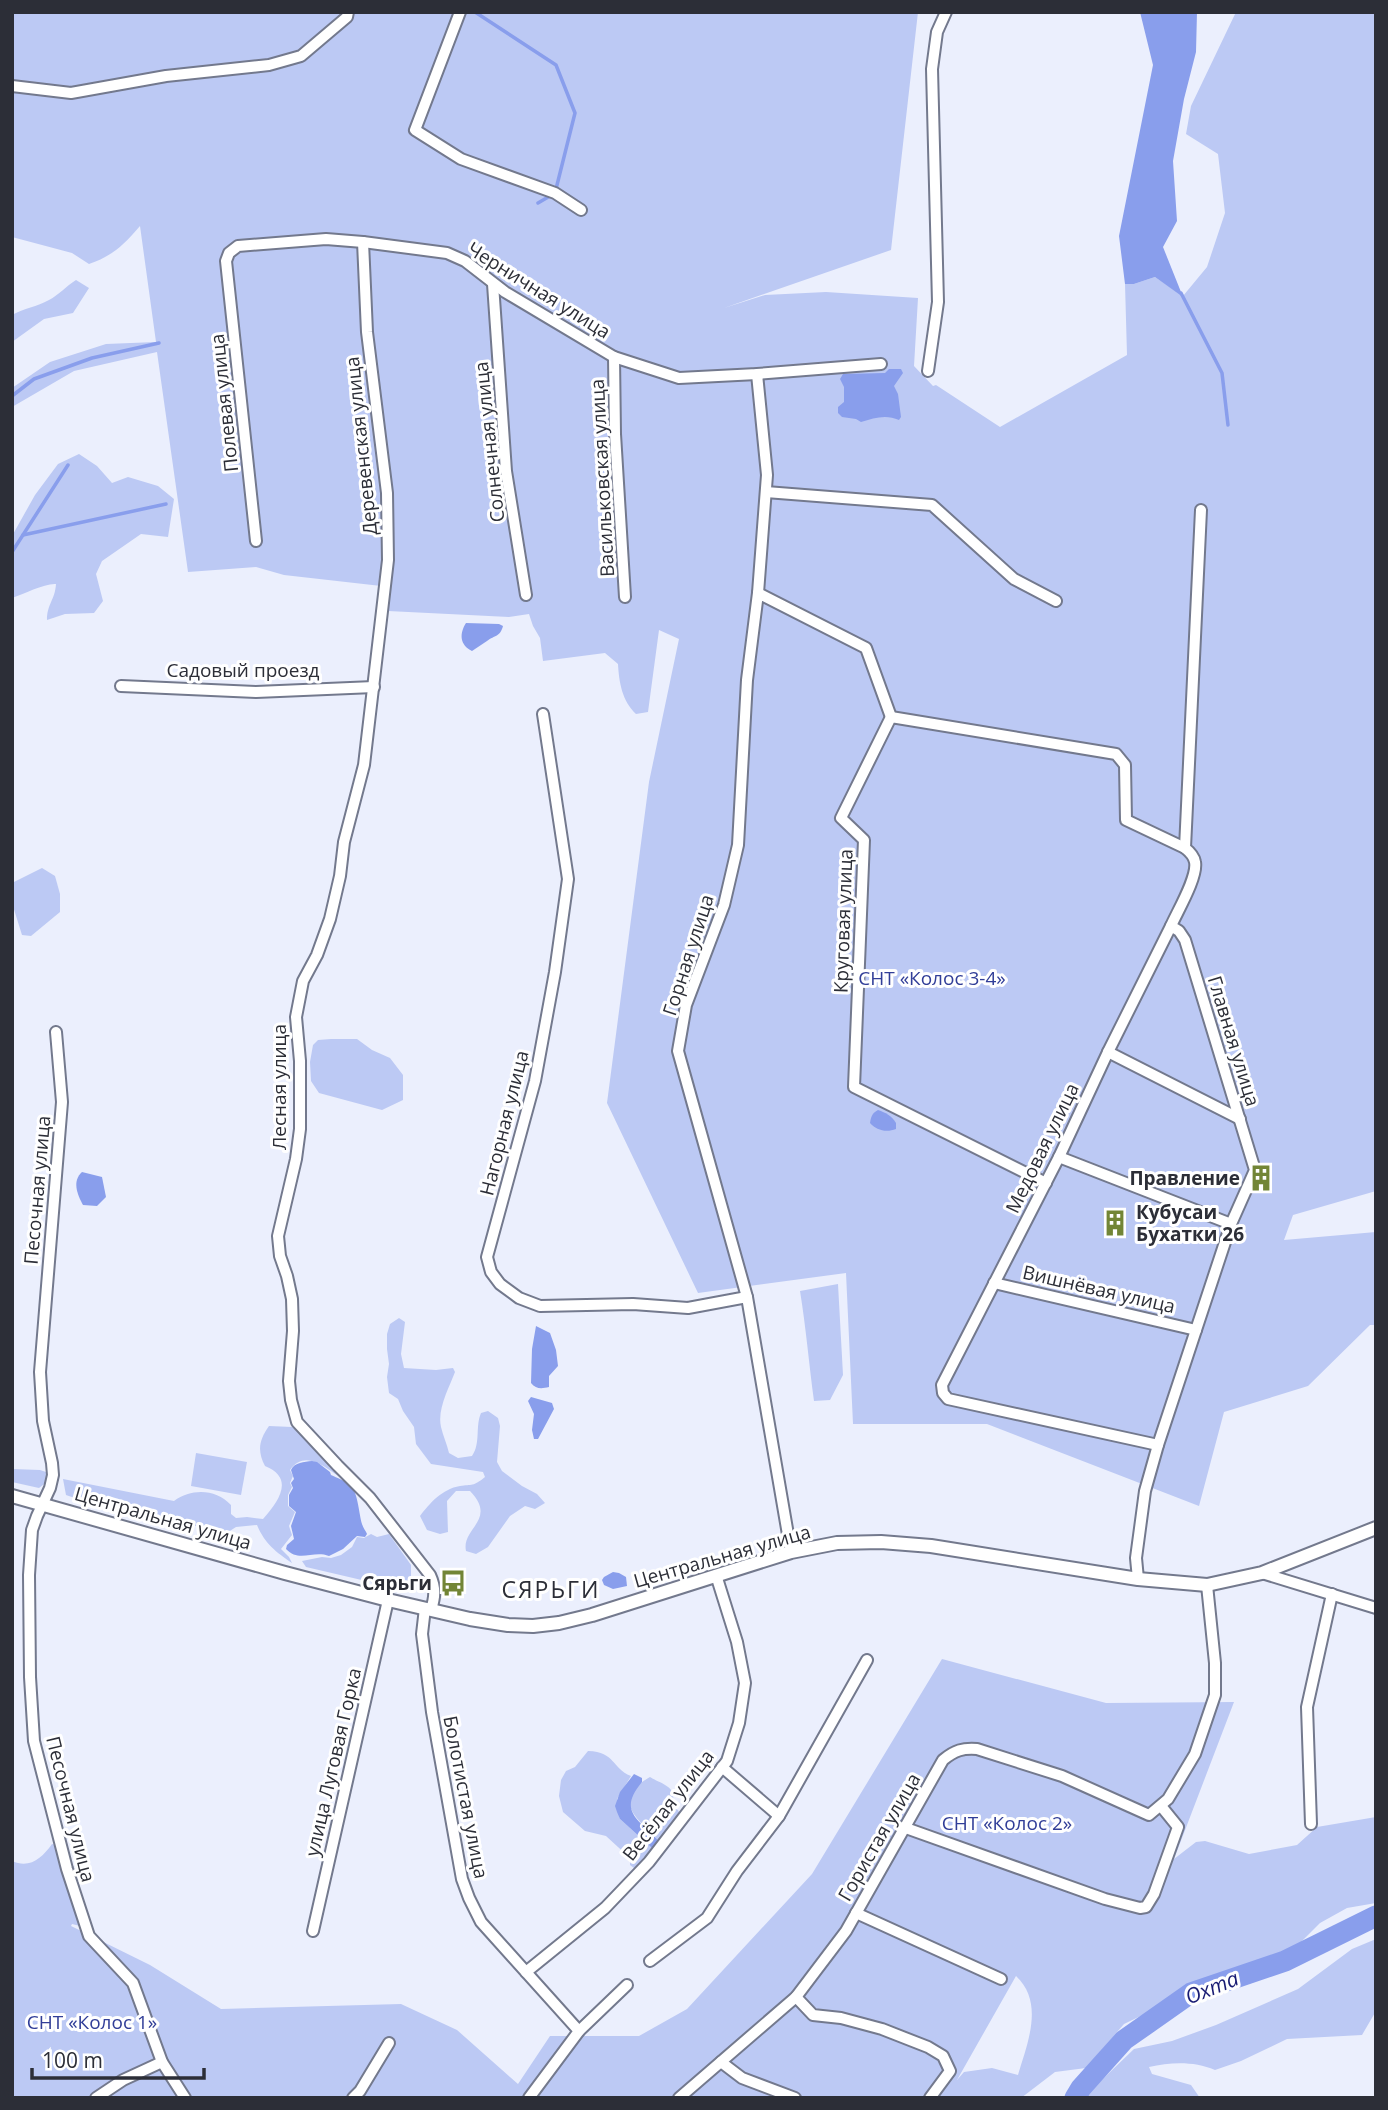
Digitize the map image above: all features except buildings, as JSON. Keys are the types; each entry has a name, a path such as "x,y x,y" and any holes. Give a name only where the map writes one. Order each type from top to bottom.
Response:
{"street":[{"path":"12,86 71,93 166,76 269,65 301,57 348,17 348,12"},
{"path":"460,12 415,130 461,159 555,193 581,210"},
{"path":"928,371 938,302 932,69 937,32 946,12"},
{"name":"Черничная улица","path":"226,261 229,253 238,246 315,239 447,253 464,261 493,284 614,357 679,378 881,364"},
{"name":"Деревенская улица","path":"363,242 367,331 387,493 388,527 388,560 369,687"},
{"name":"Полевая улица","path":"226,261 256,541"},
{"name":"Солнечная улица","path":"493,284 506,471 526,595"},
{"name":"Васильковская улица","path":"614,357 614,434 625,597"},
{"name":"Горная улица","path":"757,374 767,475 758,593 747,680 738,845 724,905 686,1005 678,1051 747,1297 791,1552"},
{"path":"766,492 932,505 1014,579 1056,601"},
{"path":"1185,848 1202,510"},
{"path":"758,593 866,648 891,717 1116,754 1125,765 1126,820 1185,848 1192,854 1196,864 1194,876 1171,926"},
{"name":"Садовый проезд","path":"121,686 256,692 369,687"},
{"name":"Лесная улица","path":"369,687 364,765 344,842 338,887 317,955 303,981 296,1017 300,1061 300,1129 296,1159 278,1236 280,1256 292,1299 293,1331 289,1381 297,1422 370,1498 430,1575 435,1595 428,1609"},
{"name":"Нагорная улица","path":"543,714 568,879 555,972 535,1081 487,1257 491,1272 500,1284 519,1298 540,1306 633,1304 688,1308 747,1297"},
{"name":"Круговая улица","path":"891,717 841,818 864,840 854,1087 1046,1183"},
{"name":"Медовая улица","path":"1158,1445 948,1399 943,1394 942,1385 1059,1157 1171,926"},
{"name":"Главная улица","path":"1138,1579 1136,1558 1145,1491 1158,1445 1231,1224 1255,1170 1185,940 1179,931 1171,926"},
{"name":"Песочная улица","path":"56,1032 62,1102 40,1372 43,1421 53,1475 32,1530 29,1574 34,1741 67,1869 86,1927 95,1943 133,1983 162,2062 185,2098"},
{"path":"1108,1052 1240,1119"},
{"path":"1059,1157 1231,1224"},
{"name":"Вишнёвая улица","path":"994,1283 1196,1330"},
{"name":"Центральная улица","path":"12,1496 387,1600 508,1625 533,1626 592,1615 791,1552 837,1543 881,1542 932,1546 1138,1579 1207,1585 1262,1573 1376,1528"},
{"path":"1262,1573 1376,1608"},
{"name":"Весёлая улица","path":"526,1972 605,1908 631,1881 656,1853 727,1760 740,1723 745,1684 737,1642 716,1575"},
{"path":"903,1827 1105,1899 1140,1908 1149,1904 1178,1827 1161,1805 1168,1799 1195,1754 1214,1695 1215,1663 1207,1585"},
{"path":"1311,1824 1307,1707 1332,1594"},
{"name":"улица Луговая Горка","path":"313,1931 387,1600"},
{"name":"Болотистая улица","path":"428,1609 422,1634 432,1712 462,1879 481,1922 579,2031"},
{"path":"650,1961 707,1918 737,1871 779,1816 867,1660"},
{"name":"Гористая улица","path":"679,2098 796,1997 846,1931 943,1760 954,1752 966,1748 977,1749 1062,1776 1149,1815 1161,1805"},
{"path":"722,1768 779,1816"},
{"path":"856,1913 1001,1979"},
{"path":"529,2098 579,2031 627,1986"},
{"path":"796,1997 813,2015 841,2018 883,2029 943,2056 950,2071 930,2098"},
{"path":"353,2098 389,2043"},
{"path":"96,2098 123,2080 162,2062"},
{"path":"721,2062 742,2078 795,2098"}],"green space":[{"name":"СНТ «Колос 3-4»","path":"12,12 918,12 891,250 724,308 765,295 826,292 918,298 914,366 933,386 936,385 1000,427 1127,355 1125,284 1155,277 1183,296 1207,267 1225,213 1218,154 1186,134 1191,106 1236,12 1376,12 1376,1191 1293,1215 1284,1240 1376,1232 1376,1325 1370,1325 1308,1386 1224,1412 1199,1506 987,1424 853,1424 846,1273 698,1293 607,1103 649,782 679,639 659,630 648,712 636,714 622,691 618,664 605,653 543,661 540,638 529,614 509,617 388,611 390,587 284,575 256,567 188,572 157,352 74,371 12,407 12,388 50,362 106,344 156,342 140,226 117,249 89,264 72,253 12,237"},
{"path":"76,280 89,288 73,313 44,319 12,342 12,315 49,300"},
{"path":"79,454 97,466 112,483 128,477 158,486 174,499 168,537 141,534 102,561 96,574 103,601 94,613 65,614 47,620 56,584 12,598 12,536 35,495 58,464"},
{"path":"42,868 55,876 60,894 60,912 31,936 22,935 12,903 12,883"},
{"path":"357,1039 390,1058 403,1075 403,1100 382,1110 319,1093 311,1081 313,1045 318,1040"},
{"path":"838,1284 843,1375 830,1400 814,1401 800,1291"},
{"path":"399,1318 405,1322 401,1354 404,1368 453,1368 455,1372 444,1399 440,1420 449,1453 458,1458 472,1456 481,1413 488,1411 498,1418 500,1426 497,1462 502,1471 537,1494 545,1503 535,1509 525,1506 510,1516 488,1547 476,1554 466,1551 468,1536 480,1517 478,1501 470,1491 456,1491 447,1501 448,1532 440,1534 427,1530 420,1516 442,1493 475,1484 485,1477 483,1472 431,1464 416,1444 414,1427 398,1399 389,1393 387,1334 390,1324"},
{"path":"269,1426 299,1430 347,1481 311,1461 297,1463 290,1470 293,1476 288,1506 295,1512 289,1526 292,1535 281,1549 292,1563 272,1547 257,1525 236,1527 225,1534 196,1526 165,1524 66,1495 63,1479 174,1501 188,1494 204,1492 225,1500 231,1505 231,1514 236,1518 263,1519 279,1497 282,1483 274,1471 265,1466 261,1455 261,1441"},
{"path":"196,1453 247,1462 241,1495 191,1486"},
{"path":"12,1469 40,1470 52,1474 39,1488 12,1482"},
{"path":"371,1534 377,1537 389,1534 411,1565 411,1579 415,1588 413,1592 306,1567 302,1561 341,1555 352,1547 357,1537 364,1538"},
{"name":"СНТ «Колос 2»","path":"942,1659 1106,1703 1234,1702 1174,1859 1196,1842 1205,1841 1249,1854 1297,1845 1317,1827 1376,1817 1376,1903 1347,1908 1320,1923 1294,1949 1259,1968 1236,1970 1124,2024 1086,2068 1055,2072 1021,2098 12,2098 12,1861 24,1864 35,1861 52,1844 56,1845 80,1926 71,1926 150,1965 221,2009 401,2004 457,2030 518,2084 550,2036 639,2036 687,2009 812,1874","holes":["1016,1976 1030,1998 1031,2024 1018,2075 992,2068 964,2072 957,2080"]},
{"path":"588,1751 604,1754 631,1776 617,1799 620,1819 652,1848 642,1863 634,1868 630,1865 630,1858 606,1836 585,1831 563,1812 559,1796 561,1780 566,1771 575,1767"},
{"path":"650,1777 670,1789 672,1807 680,1814 658,1840 636,1816 629,1801 631,1793 638,1785"},
{"path":"1376,1939 1376,2011 1362,2035 1287,2039 1215,2070 1182,2063 1149,2067 1152,2074 1191,2085 1200,2098 1083,2098 1134,2049 1172,2041 1216,2025 1298,1989 1352,1949"}],"water":[{"path":"1140,12 1197,12 1196,52 1173,161 1177,221 1163,247 1183,297 1155,277 1125,284 1119,236 1153,65"},
{"path":"889,369 901,369 903,373 894,386 898,394 901,417 899,420 885,417 861,422 842,417 838,413 838,407 844,402 844,387 840,379 843,374 885,373"},
{"path":"466,623 503,626 499,634 472,651 465,646 462,639"},
{"path":"878,1110 892,1118 896,1129 882,1130 870,1123 872,1115"},
{"path":"82,1172 102,1177 106,1197 97,1206 83,1205 79,1196 76,1183"},
{"path":"536,1326 550,1333 556,1350 558,1366 549,1376 549,1387 544,1388 531,1383"},
{"path":"531,1397 552,1403 554,1409 538,1439 534,1439 532,1430 534,1414 528,1401"},
{"path":"312,1461 351,1486 367,1534 365,1537 357,1536 343,1549 329,1556 301,1556 286,1549 294,1539 291,1526 296,1512 289,1506 289,1495 293,1488 291,1483 294,1479 291,1470 297,1464"},
{"path":"613,1572 626,1577 627,1586 613,1589 604,1585 604,1577"},
{"path":"634,1774 642,1778 642,1782 631,1800 631,1807 637,1820 658,1840 652,1848 620,1819 615,1806 620,1792"}],"waterway":[{"path":"475,12 556,65 575,113 555,193 538,203"},
{"path":"1181,293 1222,373 1228,425"},
{"path":"12,396 34,379 92,358 159,343"},
{"path":"12,552 68,465"},
{"path":"23,535 166,504"},
{"name":"Охта","path":"1075,2098 1124,2040 1191,1993 1285,1961 1376,1916"}],"place":[{"name":"Правление","path":"1261,1178"},
{"name":"Кубусаи Бухатки 26","path":"1115,1223"},
{"name":"Сярьги","path":"453,1583"}],"district":[{"name":"СЯРЬГИ","path":"551,1590"}],"park label":[{"name":"СНТ «Колос 1»","path":"92,2022"}]}
